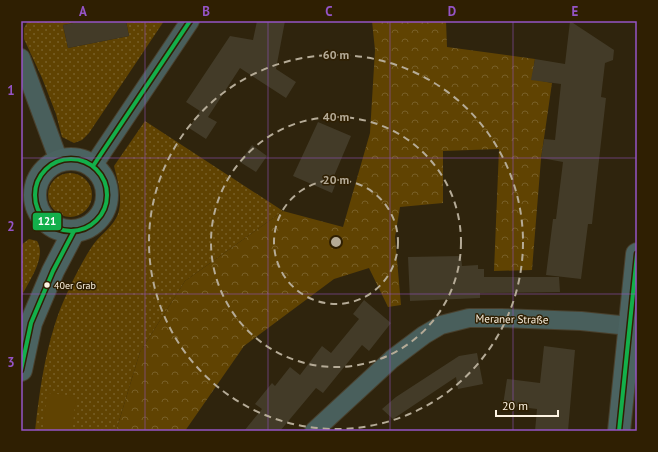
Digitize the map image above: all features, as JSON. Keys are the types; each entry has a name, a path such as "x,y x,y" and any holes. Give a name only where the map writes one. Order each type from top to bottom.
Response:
{"street":[{"path":"93,166 190,21"},
{"path":"21,58 58,161"},
{"path":"76,158 93,166 103,180 106,192 105,207 98,219 87,227 74,231 55,228 29,210 38,179 50,165 58,161 76,158"},
{"path":"21,370 31,323 74,231"},
{"path":"619,431 637,254"},
{"name":"Meraner Straße","path":"314,431 392,359 424,335 442,325 469,318 501,318 581,321 629,326"}],"green space":[{"path":"28,21 84,21 63,25 68,48 129,36 126,21 164,21 89,133 82,140 74,143 62,137 56,114 42,78 24,39 24,28"},
{"path":"372,21 446,21 447,47 535,59 532,79 552,83 541,159 532,270 494,271 499,149 443,151 443,203 400,207 395,237 401,305 388,307 369,268 334,279 244,346 185,431 116,431 140,352 185,281 283,211 343,227 370,133 375,50"},
{"path":"145,121 283,211 185,281 140,352 116,431 35,431 45,363 58,315 72,283 88,253 96,241 116,219 120,196 114,166"},
{"path":"66,173 74,173 79,174 86,179 91,186 91,204 86,211 79,216 66,217 58,214 51,207 48,199 48,191 51,183 58,176"},
{"path":"29,239 37,241 40,247 40,254 36,269 21,297 21,245"},
{"path":"47,393 76,396 72,431 43,431"}],"building":[{"path":"84,21 126,21 129,36 68,48 63,25"},
{"path":"257,21 285,21 276,69 296,82 286,98 240,68 208,117 217,122 206,139 189,128 200,111 186,102 230,36 253,40"},
{"path":"570,21 614,50 613,60 605,63 601,97 606,98 592,224 588,224 581,279 546,275 553,219 556,219 563,162 541,158 544,139 555,140 561,84 531,80 535,59 565,64"},
{"path":"318,122 351,136 334,176 338,178 332,193 293,176"},
{"path":"252,145 267,156 256,172 240,162"},
{"path":"461,256 462,266 478,265 478,269 484,269 484,277 559,277 560,292 480,293 480,298 410,301 408,257"},
{"path":"364,300 391,323 369,351 362,345 323,393 316,388 280,431 244,431 262,409 255,404 272,383 275,386 290,367 300,375 322,346 331,353 359,319 353,314"},
{"path":"544,346 575,350 568,431 535,431 537,409 503,405 507,379 540,383"},
{"path":"477,353 483,384 458,389 456,377 393,419 382,409 396,397 459,356"}],"transit line":[{"name":"121","path":"93,166 190,21"},
{"name":"121","path":"71,159 91,165 101,175 107,195 101,215 91,225 71,231 51,225 41,215 35,195 41,175 51,165 71,159"},
{"name":"121","path":"21,370 31,323 53,271 74,231"},
{"name":"121","path":"619,431 637,254"}],"place":[{"name":"40er Grab","path":"47,285"}]}
